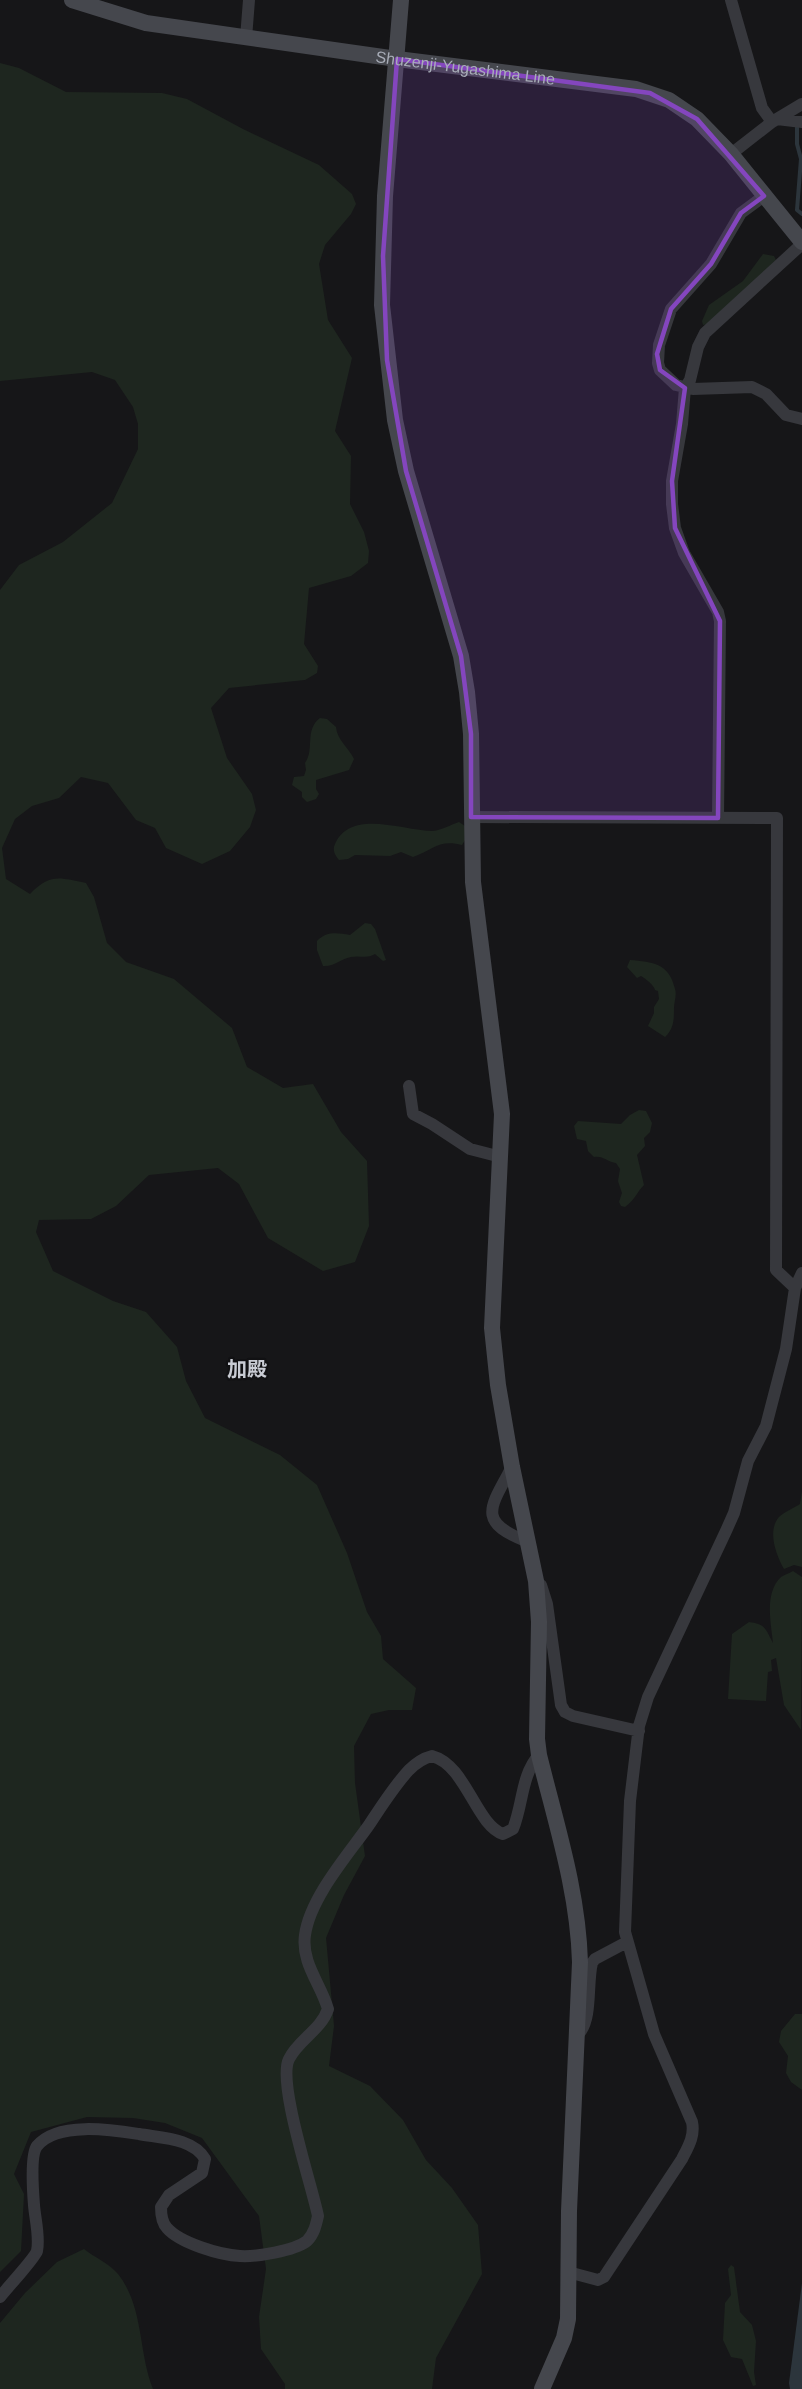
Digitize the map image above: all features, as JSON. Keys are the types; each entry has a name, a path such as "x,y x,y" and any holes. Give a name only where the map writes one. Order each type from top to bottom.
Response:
{"street":[{"name":"Shuzenji-Yugashima Line","path":"72,0 146,23 397,59 636,89 669,100 697,119 731,154 802,242"},
{"path":"246,38 249,0"},
{"path":"401,0 382,259 382,305 387,360 395,420 406,471 461,656 471,734 471,817 476,915 502,1114 492,1328 498,1385 512,1467 536,1576 539,1622 537,1739 539,1755 578,1917 580,1962 569,2211 568,2319 564,2338 542,2389"},
{"path":"731,0 762,108 774,120 802,122"},
{"path":"731,154 774,120 802,104"},
{"path":"764,196 741,213 711,264 671,309 659,345 658,363 660,370 668,379 685,388 709,390 752,387 766,394 786,415 802,419"},
{"path":"718,818 720,621 718,612 684,553 675,528 672,504 672,481 682,424 685,388 690,380 698,347 705,333 802,242"},
{"path":"471,817 777,818 776,1270 795,1288"},
{"path":"409,1086 413,1114 470,1149 501,1157"},
{"path":"568,2272 598,2280 604,2277 682,2159 693,2132 692,2122 654,2034 627,1942 625,1915 630,1801 639,1731 648,1697 734,1513 748,1461 766,1426 786,1349 795,1288 802,1273"},
{"path":"512,1467 494,1502 492,1518 499,1529 528,1542"},
{"path":"536,1576 542,1587 546,1604 561,1706 564,1712 639,1731"},
{"path":"0,2297 13,2279 30,2262 37,2250 33,2172 37,2146 47,2138 73,2130 96,2129 154,2136 184,2143 201,2152 205,2159 202,2173 169,2195 161,2207 166,2227 180,2238 216,2252 243,2256 300,2245 311,2236 318,2216 297,2138 286,2074 289,2058 319,2025 328,2009 308,1964 304,1949 304,1936 312,1911 378,1812 409,1770 418,1762 432,1756 447,1764 491,1825 503,1834 513,1829 531,1765 539,1755"},
{"path":"576,2034 584,2028 592,1963 595,1959 627,1942"}],"highlighted area":[{"path":"397,59 650,93 697,119 764,196 741,213 711,264 671,309 657,354 660,370 685,388 672,481 675,528 720,621 718,818 471,817 471,734 461,656 406,471 387,360 383,256"}],"shaded area":[{"path":"0,63 19,68 66,92 162,93 187,99 319,165 352,194 356,204 351,214 325,245 319,264 328,320 352,358 335,431 351,456 350,504 364,532 369,551 368,563 351,576 309,588 304,644 318,666 317,673 305,680 229,688 211,708 227,758 252,794 256,810 250,827 230,851 202,864 166,848 155,828 136,820 108,783 81,777 59,798 32,806 15,819 2,848 6,879 30,894 50,880 86,883 94,897 107,943 126,962 174,979 232,1028 247,1067 283,1088 313,1084 341,1132 367,1161 369,1226 355,1262 323,1271 268,1238 239,1184 218,1168 149,1175 116,1206 91,1219 39,1220 36,1232 53,1271 113,1301 146,1312 177,1347 186,1381 205,1418 280,1455 317,1485 347,1553 367,1612 381,1636 383,1659 416,1688 412,1710 389,1710 371,1714 354,1746 355,1783 365,1856 344,1895 326,1938 334,2026 329,2066 370,2086 403,2120 426,2160 452,2188 478,2225 482,2274 436,2358 432,2389 285,2389 285,2384 261,2349 259,2317 266,2269 259,2216 202,2138 165,2123 133,2118 87,2117 31,2132 14,2174 24,2194 21,2251 0,2272 0,590 19,565 63,542 112,503 138,449 138,424 133,407 115,380 92,372 0,381"},
{"path":"763,254 774,256 776,260 709,324 703,325 702,321 709,305 743,281"},
{"path":"320,718 327,719 336,727 354,759 349,770 316,780 316,789 319,794 316,799 307,802 302,797 302,792 292,785 294,777 304,776 312,728"},
{"path":"459,822 465,826 467,837 462,845 442,844 413,857 401,852 390,856 355,855 339,860 334,850 335,844 343,833 365,824 433,831"},
{"path":"365,923 371,924 375,929 386,960 383,961 375,954 351,957 323,966 317,950 317,941 328,934 350,935"},
{"path":"630,960 653,963 664,969 672,980 676,994 674,1020 665,1037 648,1026 659,999 658,991 641,976 637,978 627,967"},
{"path":"639,1110 646,1111 652,1123 650,1132 644,1138 645,1146 637,1155 644,1185 625,1207 619,1202 622,1193 618,1181 620,1169 616,1163 594,1157 588,1151 586,1141 577,1139 574,1126 578,1121 621,1124"},
{"path":"802,1491 802,1567 794,1565 784,1569 774,1543 775,1523 784,1513 800,1504"},
{"path":"793,1571 802,1577 801,1730 784,1705 776,1658 771,1660 772,1671 768,1672 766,1701 728,1699 732,1634 749,1622 755,1623 765,1628 773,1643 770,1618 772,1591 781,1577"},
{"path":"795,2014 802,2014 802,2090 791,2082 786,2073 788,2056 779,2042 781,2031"},
{"path":"84,2249 115,2270 126,2287 137,2315 148,2375 153,2389 0,2389 0,2323 25,2293 57,2262"},
{"path":"731,2265 734,2267 740,2312 752,2325 756,2341 754,2372 756,2385 753,2386 742,2359 731,2357 723,2340 725,2303 731,2295 728,2269"},
{"path":"802,2283 802,2389 790,2389 789,2383"}],"waterway":[{"path":"797,127 797,144 801,159 797,210 802,214"}],"district":[{"name":"加殿","path":"247,1369"}]}
